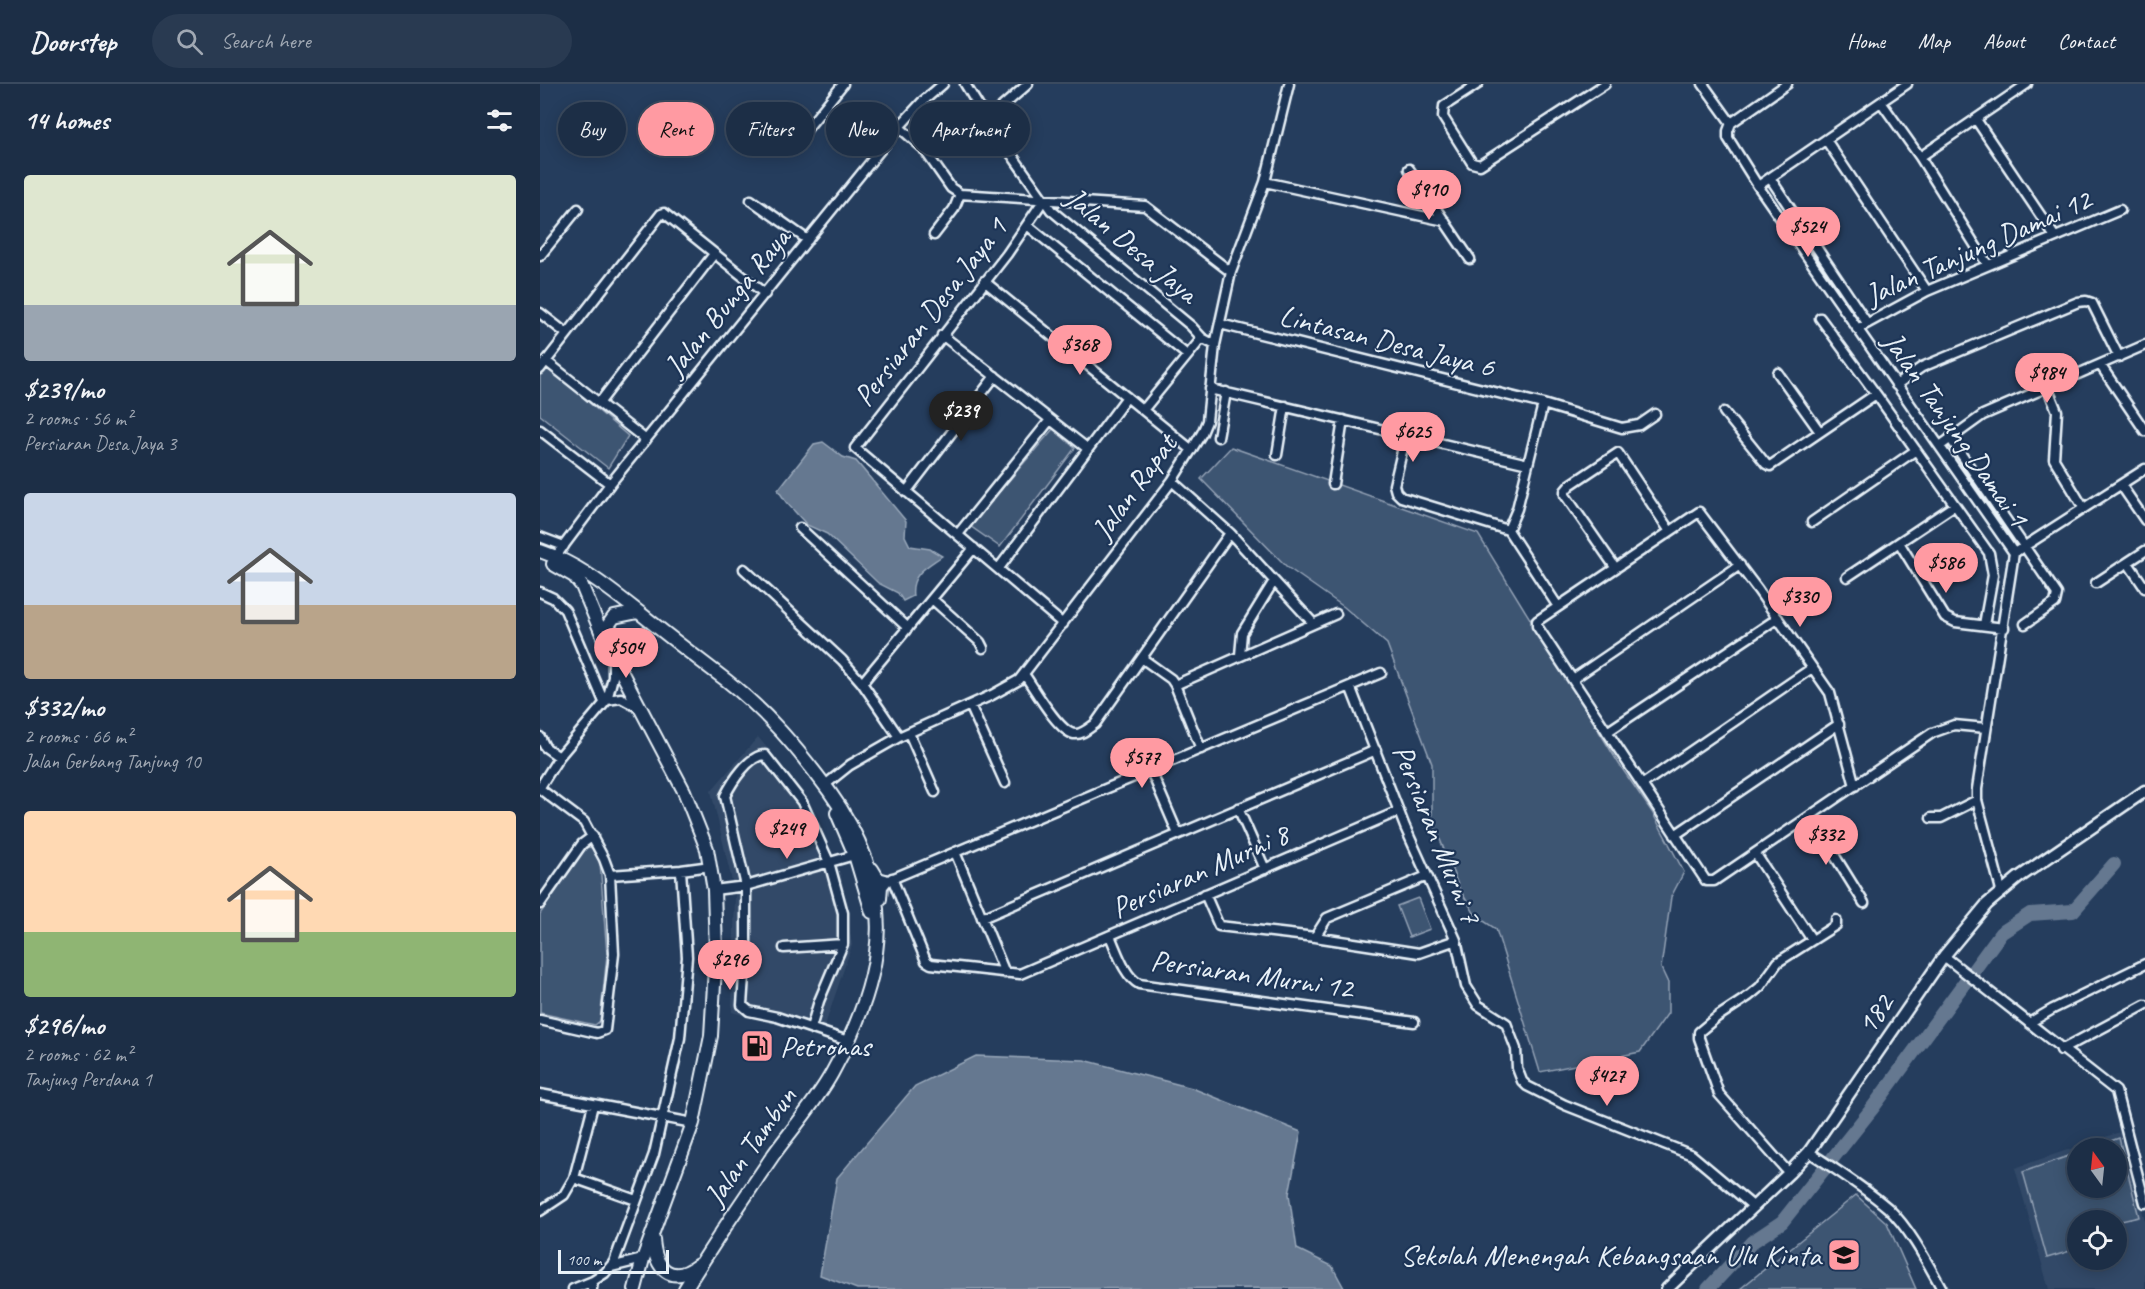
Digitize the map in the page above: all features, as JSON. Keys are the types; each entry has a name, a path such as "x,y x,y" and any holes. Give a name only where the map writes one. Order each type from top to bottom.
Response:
{"main road":[{"name":"Jalan Tambun","path":"540,551 556,556 587,572 755,703 789,739 848,818 876,894 877,922 869,991 848,1041 831,1075 734,1212 685,1289"},
{"path":"540,559 561,567 582,585 604,639 684,791 697,820 711,866 716,950 711,1036 693,1124 643,1259 635,1289"},
{"path":"604,639 614,617 638,612"},
{"path":"862,855 878,879 889,880"},
{"path":"877,922 880,888 889,880"},
{"path":"653,1233 658,1262 669,1273 679,1276 702,1263"}],"street":[{"path":"814,120 843,84"},
{"name":"Jalan Bunga Raya","path":"556,556 610,484 899,127 922,102 943,84"},
{"name":"Jalan Desa Jaya","path":"964,84 976,102"},
{"path":"1010,84 1017,94"},
{"path":"1008,102 1028,84"},
{"name":"Jalan Rapat","path":"827,788 850,765 899,737 1008,687 1024,674 1172,481 1192,450 1206,421 1215,345 1231,272 1265,182 1289,84"},
{"path":"1478,84 1444,106 1443,117 1472,163 1480,165 1605,84"},
{"path":"1703,84 1731,123 1787,84"},
{"path":"1758,186 1907,84"},
{"path":"1920,157 1977,121 2027,84"},
{"path":"1881,102 1920,157 1988,264"},
{"path":"1977,121 2055,237"},
{"name":"Jalan Tanjung Damai 1","path":"1731,123 1728,138 1758,186 2014,553 1977,800"},
{"path":"899,127 923,148 951,188 960,194 1150,207 1231,272"},
{"path":"1826,140 1927,291"},
{"name":"Jalan Desa Jaya","path":"1012,156 1043,201 1191,326 1202,338 1215,345"},
{"path":"1409,169 1470,258"},
{"path":"1770,178 1867,323"},
{"path":"1265,182 1445,221"},
{"path":"934,235 954,209 960,194"},
{"path":"751,200 808,240"},
{"name":"Persiaran Desa Jaya 1","path":"906,492 856,451 855,447 1027,225 1043,201"},
{"path":"540,256 578,209"},
{"name":"Jalan Tanjung Damai 12","path":"1857,329 1927,291 2120,210"},
{"path":"540,369 664,213 765,294"},
{"path":"1027,225 1187,355"},
{"path":"600,402 714,254"},
{"path":"984,281 1192,450"},
{"path":"1896,385 1922,367 2068,306 2086,301 2092,303 2119,357"},
{"path":"540,314 567,334"},
{"path":"1820,318 1992,560 1993,575 1984,625"},
{"name":"Lintasan Desa Jaya 6","path":"1220,324 1543,404 1622,428 1639,425 1655,414"},
{"path":"942,335 1088,449"},
{"path":"1144,410 1202,338"},
{"path":"1940,446 1983,416 2145,345"},
{"path":"546,361 646,440"},
{"path":"2101,366 2145,431"},
{"path":"1778,373 1820,432"},
{"path":"995,376 906,492 959,533 1063,624"},
{"path":"1210,388 1528,464"},
{"path":"2048,389 2057,411 2054,452 2056,465 2084,507"},
{"path":"1218,438 1226,392"},
{"path":"1724,412 1768,465 1776,464 1876,394"},
{"path":"999,568 1127,397"},
{"path":"1508,530 1517,509 1543,404"},
{"path":"1277,455 1285,406"},
{"path":"959,533 1050,420"},
{"path":"1333,484 1343,420"},
{"path":"540,430 610,484"},
{"path":"1406,435 1394,485 1396,492 1401,497 1508,530 1557,605"},
{"path":"1950,438 2057,594 2055,603 2025,624"},
{"path":"1812,522 1916,450"},
{"path":"1615,567 1565,495 1564,491 1570,485 1617,453 1669,530"},
{"path":"2014,553 2145,469"},
{"path":"1172,481 1230,533 1313,623"},
{"path":"2121,485 2145,520"},
{"path":"1847,577 1900,544 1955,505"},
{"path":"1855,786 1830,693 1701,513 1697,513 1669,530 1557,605 1537,621 1537,626 1643,784 1703,879 1714,881 1855,786 1890,761 1932,734 1947,727 1962,725 1986,728"},
{"path":"800,528 908,628"},
{"path":"1024,674 1062,728 1072,734 1082,734 1095,724 1143,659 1230,533"},
{"path":"540,537 564,546"},
{"path":"1900,544 1945,617 1954,622 2004,628"},
{"path":"862,683 974,548"},
{"path":"2096,583 2145,551"},
{"path":"2128,562 2145,588"},
{"path":"1573,679 1740,565"},
{"path":"744,568 835,654 862,683 899,737"},
{"path":"1240,655 1242,633 1274,581"},
{"path":"540,592 553,598 565,610 605,701"},
{"path":"932,599 980,642 983,648"},
{"path":"1175,685 1336,614"},
{"path":"1607,732 1778,618"},
{"path":"540,1020 597,1033 607,1027 614,954 610,875 593,836 584,822 540,788 559,757 605,701 613,677 613,654"},
{"path":"1143,659 1171,679 1175,685 1201,749"},
{"path":"1643,784 1812,668"},
{"path":"955,852 1005,973 931,964 926,961 889,880 955,852 1151,771 1350,686 1381,674"},
{"name":"Persiaran Murni 7","path":"1350,686 1399,811 1456,940 1466,986 1475,1001 1506,1023 1516,1049 1519,1075 1527,1086 1565,1105 1692,1155 1754,1207"},
{"path":"605,701 621,698 641,709"},
{"path":"970,705 1005,783"},
{"path":"1675,835 1839,724"},
{"path":"909,733 935,792"},
{"path":"540,736 545,747 559,757"},
{"path":"982,918 1376,750"},
{"path":"811,1028 819,1001 843,944 843,913 829,862 802,802 765,755 753,759 741,772 726,793 725,800 746,886 746,947 742,1005 749,1011 848,1041"},
{"path":"1151,771 1178,834"},
{"name":"182","path":"1667,1289 1809,1152 1944,956 2001,890 2145,791"},
{"path":"1931,819 1941,818 1977,800 2001,890"},
{"path":"1238,808 1265,869"},
{"name":"Persiaran Murni 8","path":"1005,973 1020,974 1399,811"},
{"path":"1810,816 1863,903"},
{"path":"540,904 582,844 593,836"},
{"path":"1755,854 1812,940"},
{"path":"714,890 746,886 862,855"},
{"path":"610,875 711,866"},
{"path":"573,1289 592,1285 611,1267 654,1154 680,1038 687,957 681,870"},
{"path":"1315,937 1327,918 1427,876"},
{"path":"1205,894 1219,926 1315,937 1419,953 1456,940"},
{"path":"1789,1173 1719,1095 1699,1038 1702,1028 1760,987 1778,962 1836,925 1836,920"},
{"name":"Persiaran Murni 12","path":"1110,936 1124,967 1133,981 1139,984 1414,1022"},
{"path":"784,948 843,944"},
{"path":"1944,956 2061,1050 2102,1079 2119,1095 2124,1126 2145,1203"},
{"path":"2029,1023 2145,964"},
{"path":"2061,1050 2145,1005"},
{"path":"540,1094 693,1124"},
{"path":"540,1211 564,1195 574,1178 593,1105"},
{"path":"1809,1152 1880,1203 1895,1217 1942,1289"},
{"path":"574,1178 636,1200"},
{"path":"611,1267 643,1259"}],"shaded area":[{"path":"547,367 628,436 608,468 540,415 540,375"},
{"path":"1053,429 1075,448 1000,547 970,526"},
{"path":"823,442 843,457 856,461 906,521 905,536 910,546 930,549 942,556 917,577 914,582 913,596 903,601 898,593 878,583 827,534 807,525 778,490 814,444"},
{"path":"1231,447 1478,534 1619,764 1652,812 1684,872 1671,897 1661,968 1668,983 1668,1013 1640,1052 1540,1072 1496,929 1476,916 1460,890 1432,819 1432,764 1387,644 1344,607 1287,567 1201,479"},
{"path":"758,737 804,793 841,875 852,945 821,1037 732,1012 735,894 711,791"},
{"path":"588,847 593,848 600,862 607,955 600,1021 595,1025 540,1013 540,914"},
{"path":"1418,898 1430,929 1409,937 1397,906"},
{"path":"976,1056 1084,1060 1192,1088 1301,1132 1289,1194 1297,1249 1332,1266 1344,1288 857,1289 820,1275 837,1178 915,1086"},
{"path":"2120,1132 2122,1138 2102,1138"},
{"path":"2067,1150 2067,1198 2127,1198 2127,1157 2145,1221 2145,1289 2049,1289 2015,1168"},
{"path":"2067,1157 2067,1198 2127,1198 2127,1170 2139,1217 2127,1220 2127,1210 2067,1210 2067,1252 2047,1258 2023,1172"},
{"name":"Sekolah Menengah Kebangsaan Ulu Kinta","path":"1856,1195 1887,1223 1916,1289 1740,1289"}],"waterway":[{"path":"1708,1289 1752,1242 1782,1222 1871,1110 2001,933 2030,914 2073,911 2114,864"}],"place":[{"name":"Petronas","path":"757,1046"},
{"name":"Sekolah Menengah Kebangsaan Ulu Kinta","path":"1844,1255"}]}
